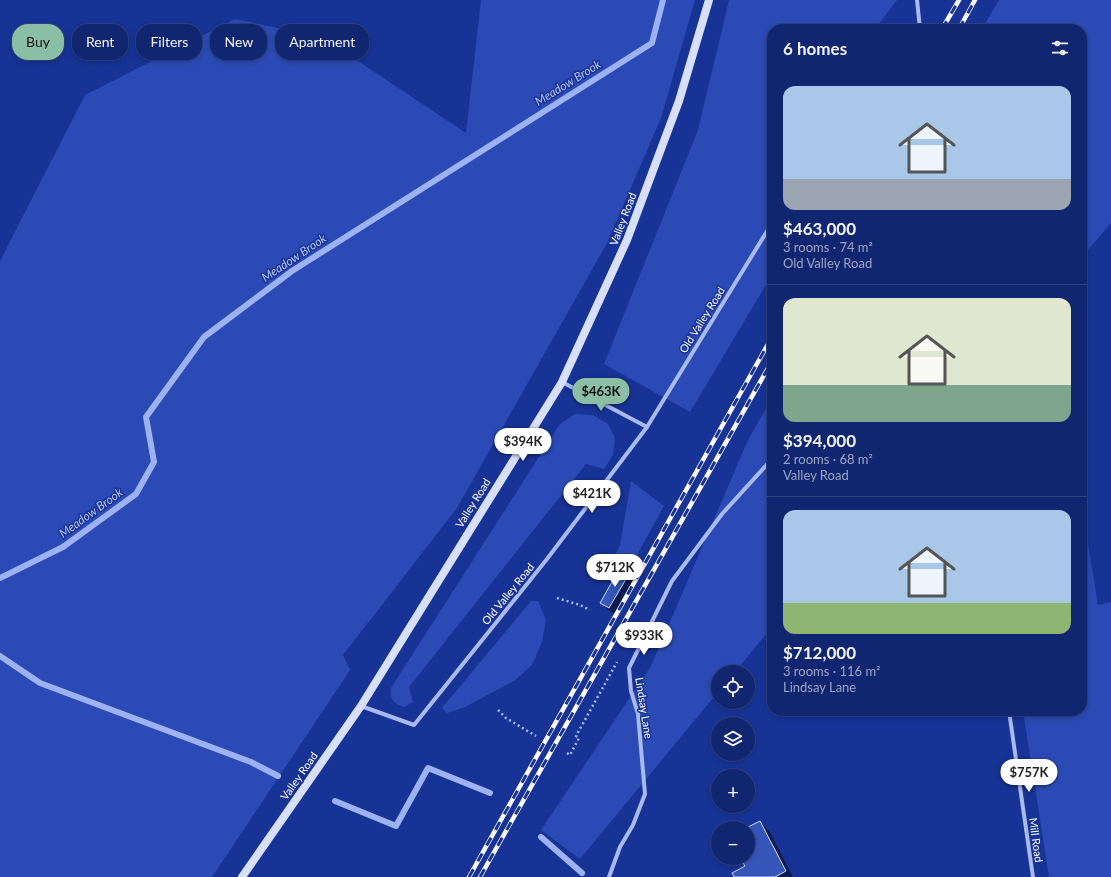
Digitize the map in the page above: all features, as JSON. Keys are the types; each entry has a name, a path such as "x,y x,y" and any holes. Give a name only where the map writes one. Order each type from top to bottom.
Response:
{"main road":[{"name":"Valley Road","path":"242,877 360,706 562,382 627,240 679,101 709,0"}],"street":[{"path":"917,0 919,24"},
{"name":"Old Valley Road","path":"360,706 414,725 547,560 647,427 767,231"},
{"path":"562,382 647,427"},
{"name":"Lindsay Lane","path":"609,877 620,847 633,825 645,794 638,714 630,691 629,668 672,581 722,514 767,464"},
{"name":"Mill Road","path":"1010,716 1032,877"}],"path":[{"path":"557,598 580,605 590,610"},
{"path":"567,754 570,755 580,738 576,736 621,656"},
{"path":"498,710 506,718 536,736"}],"shaded area":[{"path":"481,0 695,0 661,118 607,243 457,508 343,655 350,670 212,877 0,877 0,261 85,95 154,60 202,60 202,36 210,32 210,60 267,60 267,26 275,27 275,60 356,60 466,133"},
{"path":"729,0 897,0 879,24 767,24 767,283 690,412 604,364 698,130"},
{"path":"999,0 1111,0 1111,223 1087,251 1087,24 985,24"},
{"path":"235,19 259,24 225,24"},
{"path":"767,407 767,633 741,665 711,665 711,700 580,859 541,830 651,666 748,440"},
{"path":"575,414 593,415 608,424 615,438 613,455 604,469 586,464 409,687 413,702 404,707 397,704 392,698 391,688 560,424"},
{"path":"631,481 664,506 632,564 615,555 620,545"},
{"path":"1087,538 1098,605 1111,602 1111,877 1049,877 1024,716 1087,716"},
{"path":"531,601 538,601 546,620 542,642 532,665 514,681 465,707 447,713 442,708"}],"building":[{"path":"620,568 629,574 609,608 600,603"},
{"path":"760,821 786,871 775,877 734,877 732,873 744,865 755,865 755,824"}],"waterway":[{"name":"Meadow Brook","path":"0,578 63,547 136,494 154,462 146,417 204,337 292,271 652,43 663,0"},
{"path":"0,656 40,683 251,762 278,776"},
{"path":"335,801 396,826 428,768 490,793"},
{"path":"541,837 582,873"}],"railway":[{"path":"945,24 959,0"},
{"path":"962,24 975,0"},
{"path":"469,877 767,346"},
{"path":"480,877 767,370"}]}
